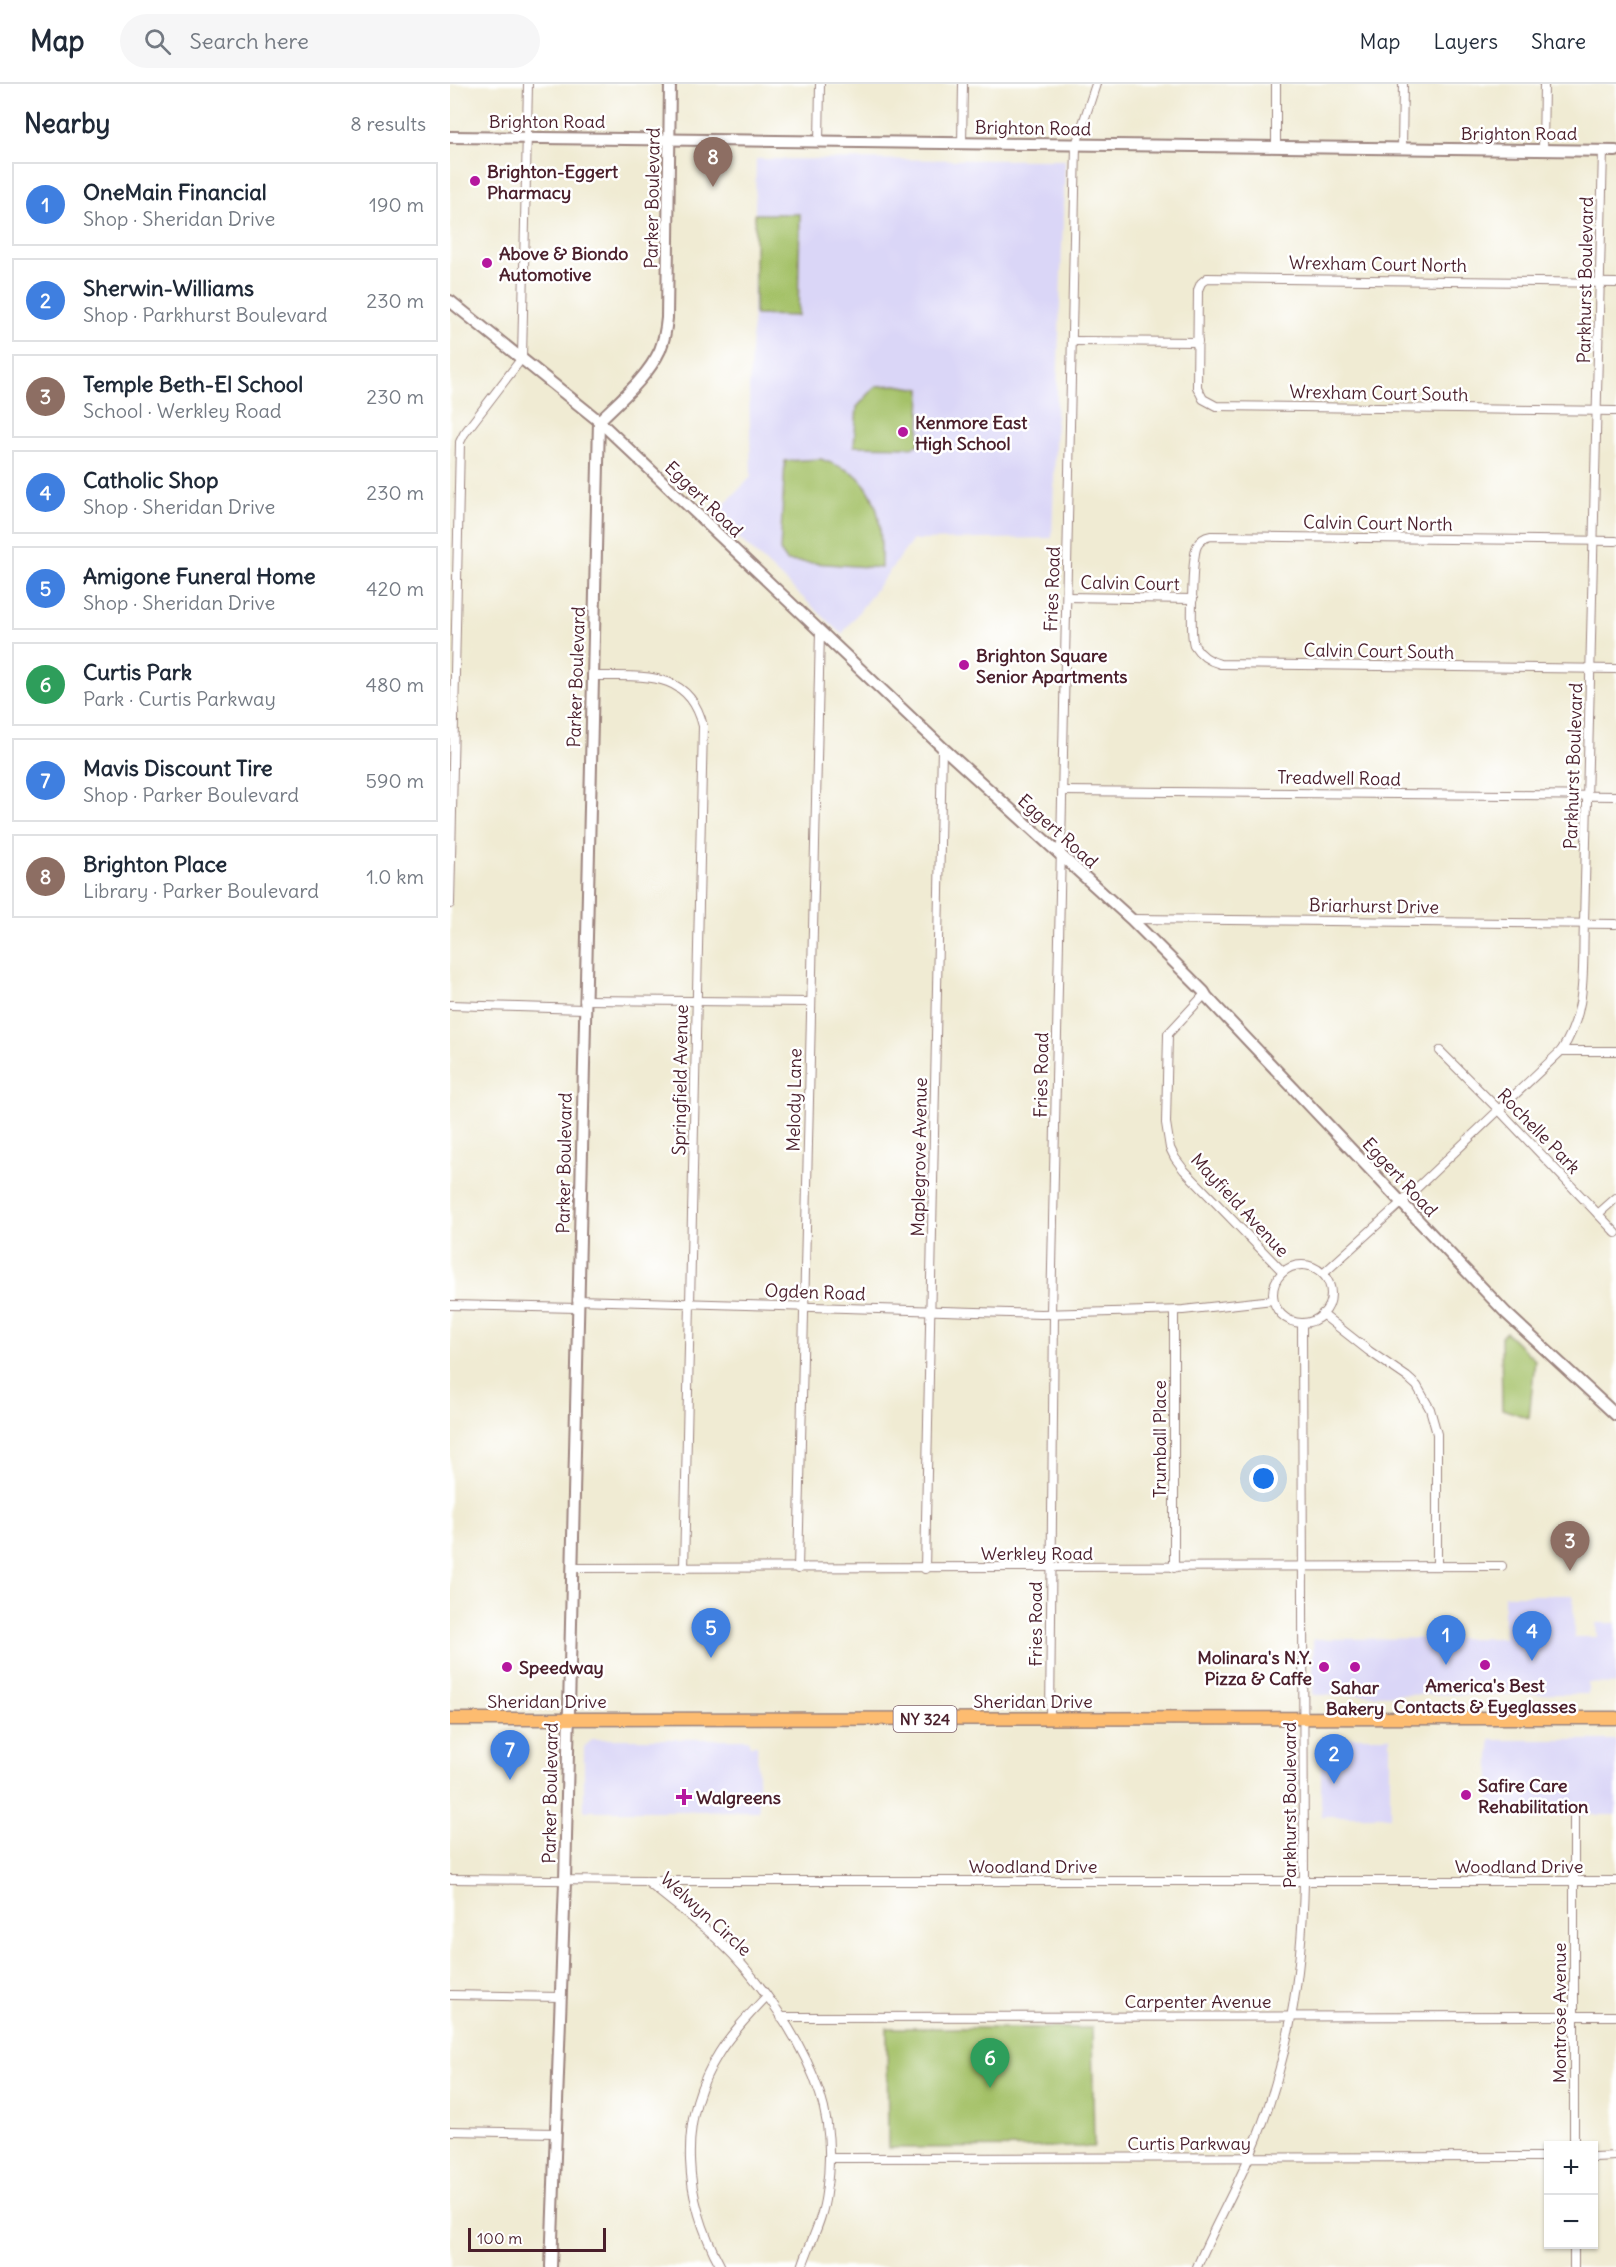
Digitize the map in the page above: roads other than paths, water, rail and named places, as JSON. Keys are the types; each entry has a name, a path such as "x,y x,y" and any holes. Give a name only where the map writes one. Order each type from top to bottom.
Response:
{"main road":[{"name":"Sheridan Drive","path":"450,1719 1616,1718"}],"street":[{"path":"450,904 460,442 522,358 528,84"},
{"name":"Parker Boulevard","path":"551,2267 565,1881 599,421 652,364 665,334 670,84"},
{"path":"819,84 819,142"},
{"path":"962,144 963,84"},
{"name":"Fries Road","path":"1050,1719 1053,1314 1076,145 1096,84"},
{"path":"1275,147 1276,84"},
{"path":"1402,149 1403,84"},
{"path":"1544,84 1544,150"},
{"name":"Brighton Road","path":"450,137 1616,150"},
{"name":"Parkhurst Boulevard","path":"1323,1274 1561,1051 1580,1013 1598,411 1603,150"},
{"name":"Wrexham Court North","path":"1198,342 1198,290 1207,278 1616,283"},
{"name":"Eggert Road","path":"450,301 599,421 942,747 1131,919 1205,994 1506,1313 1616,1415"},
{"path":"1072,341 1198,342"},
{"name":"Wrexham Court South","path":"1198,342 1197,387 1203,399 1216,406 1616,411"},
{"path":"450,444 460,442"},
{"name":"Calvin Court North","path":"1193,599 1194,554 1201,540 1211,536 1616,541"},
{"name":"Calvin Court","path":"1067,597 1193,599"},
{"name":"Calvin Court South","path":"1193,599 1192,636 1195,645 1205,658 1220,664 1616,669"},
{"name":"Melody Lane","path":"798,1569 820,631"},
{"name":"Springfield Avenue","path":"592,676 662,679 681,688 690,696 703,726 684,1569"},
{"name":"Maplegrove Avenue","path":"925,1569 942,747"},
{"name":"Treadwell Road","path":"1063,791 1616,796"},
{"name":"Briarhurst Drive","path":"1131,919 1616,924"},
{"name":"Mayfield Avenue","path":"1205,994 1168,1034 1166,1123 1170,1148 1184,1170 1283,1272"},
{"path":"450,1005 697,1001 812,1002"},
{"name":"Rochelle Park","path":"1440,1051 1616,1233"},
{"path":"1561,1051 1616,1052"},
{"path":"1598,1214 1616,1198"},
{"path":"1306,1265 1323,1274 1331,1291 1329,1304 1322,1314 1309,1322 1302,1323 1287,1319 1281,1314 1274,1300 1274,1285 1283,1272 1294,1266 1306,1265"},
{"name":"Ogden Road","path":"450,1305 691,1303 1053,1314 1174,1311 1274,1300"},
{"name":"Trumball Place","path":"1174,1311 1174,1568"},
{"path":"1322,1314 1407,1377 1417,1386 1431,1408 1437,1434 1437,1566"},
{"name":"Parkhurst Boulevard","path":"1197,2267 1249,2157 1273,2094 1293,2016 1302,1954 1304,1567 1302,1323"},
{"name":"Werkley Road","path":"572,1568 1502,1566"},
{"name":"Montrose Avenue","path":"1574,1818 1574,2141"},
{"name":"Woodland Drive","path":"450,1879 565,1881 1616,1881"},
{"name":"Welwyn Circle","path":"646,1881 716,1939 747,1972 781,2017 820,2093 825,2115 829,2158 826,2194 822,2214 802,2267"},
{"path":"450,1995 561,1997"},
{"path":"721,2267 704,2231 693,2194 690,2160 692,2130 700,2091 714,2061 737,2029 766,1997"},
{"name":"Carpenter Avenue","path":"781,2017 1616,2016"},
{"path":"450,2131 556,2133"},
{"path":"1598,2157 1616,2156"},
{"name":"Curtis Parkway","path":"829,2158 1544,2157"},
{"path":"1574,2249 1574,2267"}],"place":[{"name":"Brighton-Eggert Pharmacy","path":"475,181"},
{"name":"Brighton Place","path":"713,187"},
{"name":"Above & Biondo Automotive","path":"487,263"},
{"name":"Kenmore East High School","path":"903,432"},
{"name":"Brighton Square Senior Apartments","path":"964,665"},
{"name":"Temple Beth-El School","path":"1570,1571"},
{"name":"Amigone Funeral Home","path":"711,1658"},
{"name":"Catholic Shop","path":"1532,1661"},
{"name":"OneMain Financial","path":"1446,1665"},
{"name":"America's Best Contacts & Eyeglasses","path":"1485,1665"},
{"name":"Speedway","path":"507,1667"},
{"name":"Molinara's N.Y. Pizza & Caffe","path":"1324,1667"},
{"name":"Sahar Bakery","path":"1355,1667"},
{"name":"Mavis Discount Tire","path":"510,1780"},
{"name":"Sherwin-Williams","path":"1334,1784"},
{"name":"Safire Care Rehabilitation","path":"1466,1795"},
{"name":"Walgreens","path":"684,1797"},
{"name":"Curtis Park","path":"990,2088"}]}
